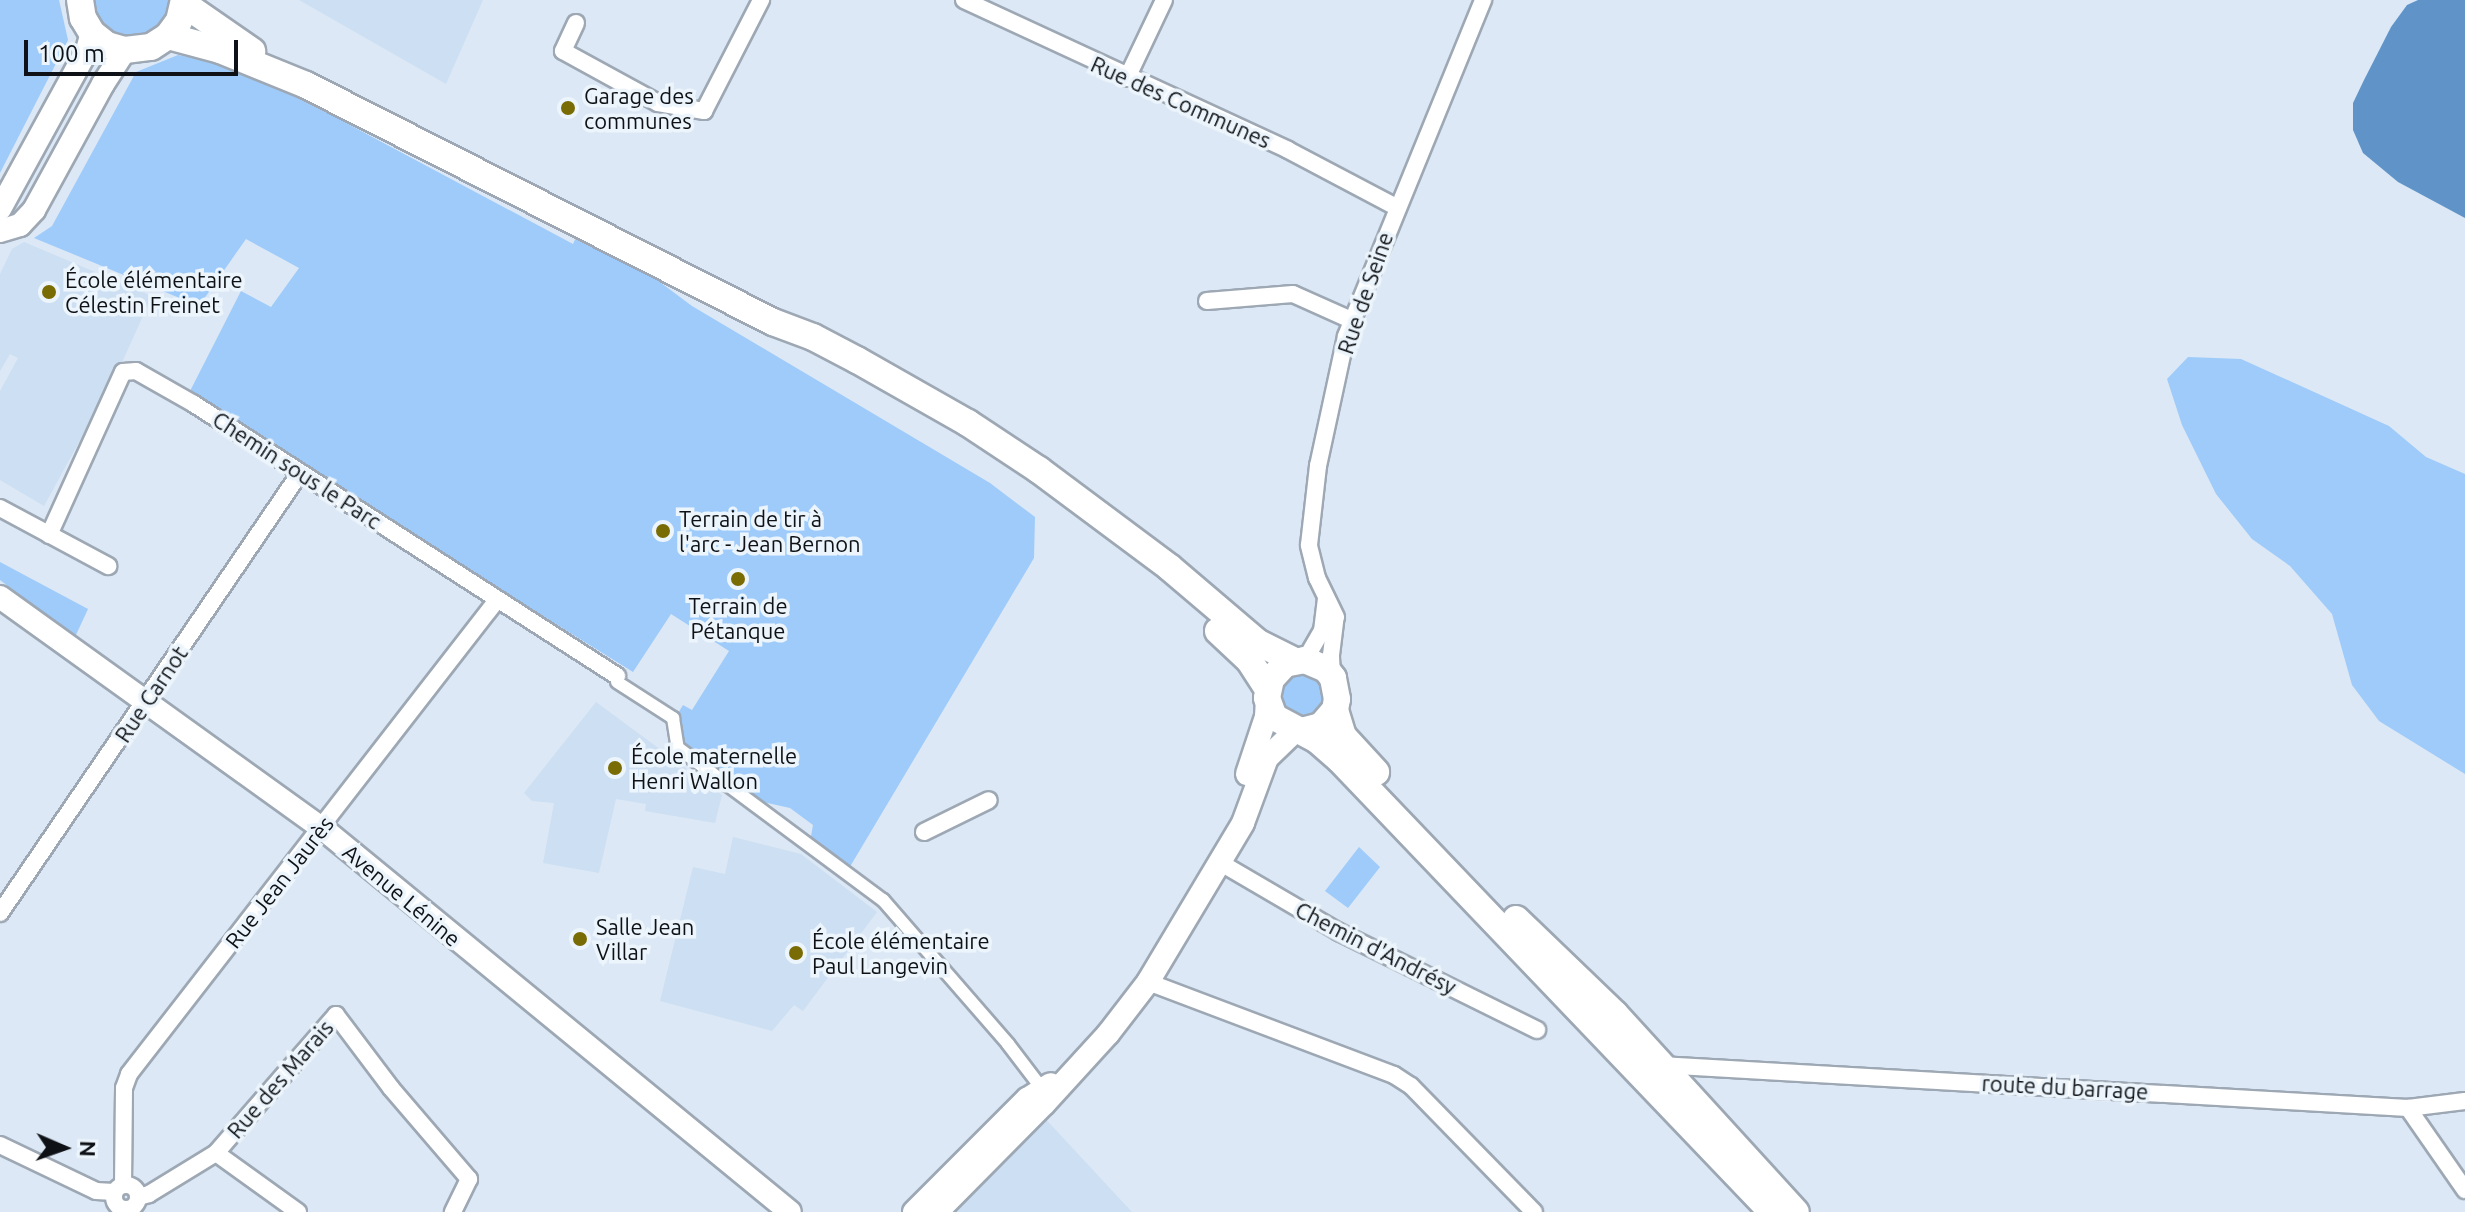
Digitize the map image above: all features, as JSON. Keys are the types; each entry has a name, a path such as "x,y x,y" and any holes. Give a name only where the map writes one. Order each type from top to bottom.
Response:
{"main road":[{"path":"80,0 83,18 92,33 107,45 125,50 151,47 168,36 179,21 184,2"},
{"path":"184,2 199,17 306,85"},
{"path":"168,36 220,50 306,85 773,322 1019,478 1118,546 1241,652 1267,693 1274,717 1340,760 1772,1212"},
{"path":"773,322 813,337 968,423 1102,515 1253,639 1300,660 1316,663 1333,678 1337,688 1335,710 1343,736 1503,906 1665,1066 1796,1212"},
{"path":"1267,693 1277,670 1300,660"},
{"path":"1298,730 1321,726 1335,710"}],"street":[{"path":"576,23 563,51 658,103 704,111 761,0"},
{"name":"Rue des Communes","path":"964,0 1288,150 1396,207"},
{"path":"1127,78 1164,0"},
{"name":"Rue de Seine","path":"1333,678 1331,655 1336,617 1311,562 1309,545 1318,466 1351,320 1483,0"},
{"path":"0,209 87,50 92,33"},
{"path":"0,231 20,225 34,210 125,50"},
{"path":"1207,301 1293,294 1351,320"},
{"name":"Chemin sous le Parc","path":"49,535 123,372 136,371 182,397 617,679"},
{"name":"Rue Carnot","path":"0,913 146,704 300,473"},
{"path":"0,508 108,566"},
{"name":"Avenue Lénine","path":"0,597 322,828 790,1212"},
{"path":"1300,660 1322,631 1326,599"},
{"name":"Rue Jean Jaurès","path":"119,1188 124,1088 129,1074 497,600"},
{"path":"617,679 673,718 678,748 883,900 1043,1090"},
{"path":"1224,853 1231,819 1266,717 1267,693"},
{"path":"937,1212 1044,1104 1108,1034 1148,982 1251,806 1267,758 1298,730"},
{"path":"924,832 989,800"},
{"name":"Chemin d'Andrésy","path":"1224,853 1339,932 1537,1030"},
{"path":"1148,982 1394,1075 1411,1086 1534,1212"},
{"name":"Rue des Marais","path":"138,1197 149,1194 216,1153 336,1015 391,1088 469,1179 453,1212"},
{"path":"1624,1056 1665,1066"},
{"name":"route du barrage","path":"1665,1066 2408,1108 2465,1101"},
{"path":"914,1212 1027,1099 1073,1071"},
{"path":"2408,1108 2465,1190"},
{"path":"0,1145 96,1191 119,1188 134,1187 138,1197 135,1205 122,1210 116,1204 119,1188"},
{"path":"216,1153 298,1212"}],"shaded area":[{"path":"0,0 59,0 68,40 0,173"},
{"path":"90,0 174,0 171,13 158,30 138,39 116,36 98,23"},
{"path":"299,0 483,0 446,84"},
{"path":"2418,0 2465,0 2465,218 2398,182 2363,153 2353,130 2353,103 2364,80 2391,27 2407,5"},
{"path":"178,55 216,62 288,92 573,244 582,224 692,306 990,483 1035,517 1034,558 848,870 810,842 813,825 790,808 754,800 683,746 675,718 683,705 692,710 729,651 671,614 633,672 188,395 241,291 271,307 299,268 246,239 199,306 34,238 52,226 136,72"},
{"path":"24,242 152,296 119,369 44,506 0,480 0,391 18,358 10,354 0,371 0,274 12,249"},
{"path":"2188,357 2241,359 2389,426 2426,457 2465,474 2465,774 2379,721 2352,685 2332,614 2290,566 2252,539 2216,494 2182,425 2167,379"},
{"path":"0,562 88,609 75,637 0,580"},
{"path":"1302,672 1318,678 1324,694 1318,710 1302,716 1286,710 1280,694 1286,678"},
{"name":"École maternelle Henri Wallon","path":"596,702 722,795 715,823 645,811 646,804 616,799 599,873 543,863 554,803 532,801 524,793"},
{"path":"733,837 801,854 877,912 803,1011 794,1005 772,1031 660,1001 693,867 725,874"},
{"path":"1359,847 1380,867 1348,908 1325,891"},
{"path":"1027,1099 1132,1212 914,1212"}],"place":[{"name":"Garage des communes","path":"568,108"},
{"name":"École élémentaire Célestin Freinet","path":"49,292"},
{"name":"Terrain de tir à l'arc - Jean Bernon","path":"663,531"},
{"name":"Terrain de Pétanque","path":"738,579"},
{"name":"École maternelle Henri Wallon","path":"615,768"},
{"name":"Salle Jean Villar","path":"580,939"},
{"name":"École élémentaire Paul Langevin","path":"796,953"}]}
